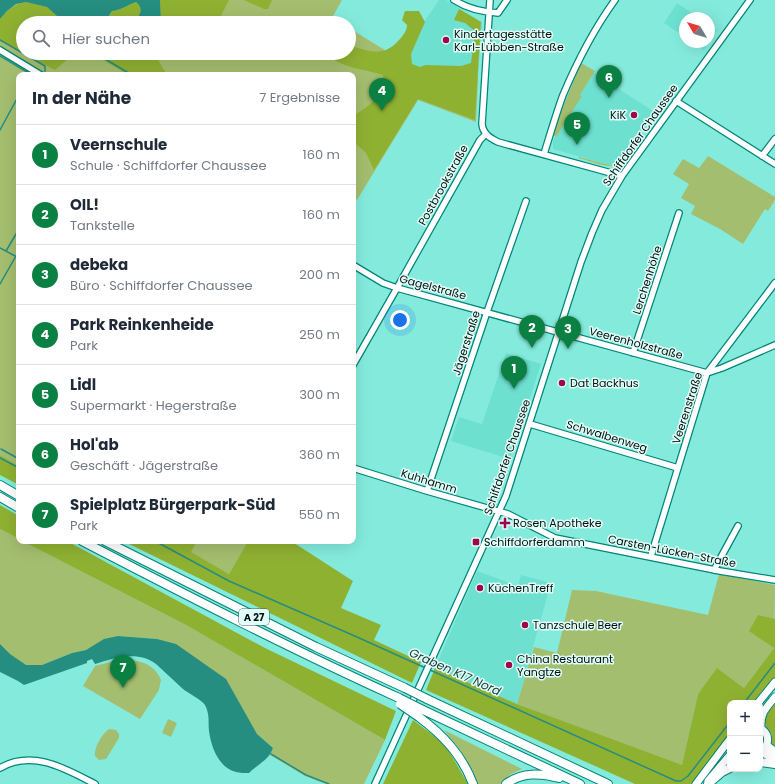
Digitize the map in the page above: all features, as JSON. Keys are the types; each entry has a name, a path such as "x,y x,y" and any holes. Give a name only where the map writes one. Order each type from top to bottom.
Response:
{"highway":[{"path":"0,485 16,494"},
{"path":"0,497 16,506"},
{"name":"A 27","path":"88,544 203,604 360,681 421,713"},
{"name":"A 27","path":"111,544 316,647 608,784"},
{"path":"421,713 579,783"},
{"path":"421,713 448,742 462,761 473,784"},
{"path":"763,750 775,752"},
{"path":"763,750 775,759"},
{"path":"763,762 775,764"},
{"path":"707,784 727,770"},
{"path":"506,784 519,776 527,775 550,776 579,783"}],"main road":[{"path":"760,700 775,682"},
{"path":"763,700 766,693"},
{"path":"763,712 775,697"},
{"path":"763,730 768,738 763,750"},
{"path":"696,784 727,743"},
{"path":"712,763 727,750"},
{"path":"707,784 727,759"}],"street":[{"path":"454,0 466,7 480,12 489,13 498,13 507,0"},
{"path":"490,0 482,124 486,134 498,142 622,176"},
{"path":"544,154 563,96 580,58 601,19 615,0"},
{"name":"Schiffdorfer Chaussee","path":"375,784 500,512 530,424 577,274 592,233 622,176 750,0"},
{"path":"0,50 16,60"},
{"path":"16,60 36,72"},
{"path":"676,101 775,164"},
{"name":"Postbrookstraße","path":"356,360 480,140 486,134"},
{"path":"762,156 775,139"},
{"name":"Jägerstraße","path":"427,491 526,200"},
{"name":"Lerchenhöhe","path":"633,353 679,213"},
{"name":"Gagelstraße","path":"356,267 383,283 397,288 559,332"},
{"name":"Veerenstraße","path":"651,556 707,373 775,283"},
{"name":"Veerenholzstraße","path":"559,332 707,373"},
{"path":"707,373 775,345"},
{"name":"Schwalbenweg","path":"530,424 678,468"},
{"name":"Kuhhamm","path":"356,469 500,512"},
{"name":"Carsten-Lücken-Straße","path":"500,512 508,514 555,538 651,556 714,570 775,580"},
{"path":"714,570 738,526"},
{"path":"0,768 30,760 45,761 95,784"}],"shaded area":[{"path":"0,0 342,0 333,16 16,16 16,57 0,48"},
{"name":"Kindertagesstätte Karl-Lübben-Straße","path":"439,0 446,0 482,22 478,77 422,73 399,59"},
{"path":"677,3 691,12 679,12 679,33 664,23"},
{"path":"356,32 422,73 478,77 476,122 418,100 357,200 356,72 41,72 20,60 356,60"},
{"path":"0,53 31,72 16,72 16,464 0,455"},
{"path":"581,63 595,71 580,95 582,96 556,137 552,134"},
{"path":"594,73 656,113 620,160 615,164 606,164 553,149 553,140 582,96 580,95"},
{"path":"637,139 638,140 619,165 609,166 578,158 614,165 621,160"},
{"path":"708,156 775,197 775,200 768,211 765,209 743,244 720,229 691,214 695,206 681,198 689,184 673,174 683,159 699,168"},
{"path":"506,353 541,364 510,459 451,441 459,417 482,424"},
{"path":"0,529 16,537 16,544 28,544 186,625 385,740 364,784 326,784 305,776 270,755 273,748 257,734 244,713 157,639 118,636 86,650 72,653 42,665 26,665 0,672"},
{"path":"195,544 246,544 229,574 190,552"},
{"path":"477,571 518,586 521,575 551,583 517,704 435,668"},
{"path":"719,574 775,585 774,648 744,688 718,669 698,694 682,766 517,704 534,647 557,653 572,590 596,591 708,615"},
{"path":"118,660 131,660 149,665 158,674 161,680 159,690 140,719 83,686 95,666"},
{"path":"168,719 177,723 171,737 162,733"},
{"path":"109,729 116,730 119,734 119,738 106,759 99,760 95,756 97,745 101,737"},
{"path":"444,730 522,769 511,774 500,784 477,784 461,751"}],"green space":[{"path":"160,0 229,0 222,16 161,16"},
{"path":"244,0 272,0 268,9 264,9"},
{"path":"26,2 47,7 57,16 16,16 16,49 0,41 0,19 18,4"},
{"path":"136,2 140,5 142,11 138,16 109,16 113,11 119,10"},
{"path":"459,9 481,22 475,120 418,99 374,170 366,153 356,144 356,114 374,100 381,89 383,75 345,65 334,60 356,60 356,47 375,52 387,50 403,36 405,32 407,25 402,20 405,11 419,11 425,22 411,54 412,64 420,67 426,65 461,66 471,63 475,31 465,23 454,20"},
{"path":"36,60 67,60 55,70"},
{"path":"103,60 158,60 165,72 123,72"},
{"path":"0,455 16,464 16,483 0,475"},
{"path":"0,505 16,514 16,537 0,529"},
{"path":"28,544 73,544 265,648 396,711 385,740 186,625"},
{"path":"129,544 195,544 191,552 229,574 246,544 296,544 353,581 341,608 381,625 374,640 421,662 412,683"},
{"path":"758,615 775,619 775,679 758,700 727,700 727,741 693,784 635,784 426,690 435,668 517,704 682,765 698,694 717,668 744,688 774,648 749,631"},
{"path":"775,702 775,749 772,743 771,733 765,725 764,718"},
{"path":"413,720 438,739 449,751 468,784 383,784"}],"water":[{"path":"0,0 160,0 161,16 139,16 141,10 136,2 122,9 112,11 109,16 57,16 47,7 26,2 16,4 0,19"},
{"path":"118,636 157,639 176,644 226,679 257,734 273,748 269,756 249,773 241,773 230,770 217,756 214,750 205,705 183,689 156,664 142,657 126,656 95,664 92,659 87,661 87,663 24,685 0,672 0,644 10,654 26,665 42,665 72,653 86,650 104,639"}],"waterway":[{"path":"0,40 16,49"},
{"path":"0,56 27,72"},
{"path":"35,60 45,66 45,72"},
{"path":"107,60 127,72"},
{"path":"0,130 16,101"},
{"path":"6,251 16,234"},
{"path":"0,248 16,256"},
{"path":"0,284 16,256"},
{"path":"1,449 16,457"},
{"name":"Graben K17 Nord","path":"0,458 16,466"},
{"name":"Graben K17 Nord","path":"161,544 229,581 676,781 681,781 688,776 727,726"},
{"name":"Graben K17 Nord","path":"746,700 775,663"},
{"path":"271,754 306,775 329,784"}],"place":[{"name":"Kindertagesstätte Karl-Lübben-Straße","path":"446,40"},
{"name":"Hol'ab","path":"609,98"},
{"name":"Park Reinkenheide","path":"382,111"},
{"name":"KiK","path":"634,115"},
{"name":"Lidl","path":"577,145"},
{"name":"OIL!","path":"532,348"},
{"name":"debeka","path":"568,349"},
{"name":"Dat Backhus","path":"562,383"},
{"name":"Veernschule","path":"514,389"},
{"name":"Rosen Apotheke","path":"505,523"},
{"name":"Schiffdorferdamm","path":"476,542"},
{"name":"KüchenTreff","path":"480,588"},
{"name":"Tanzschule Beer","path":"525,625"},
{"name":"China Restaurant Yangtze","path":"509,665"},
{"name":"Spielplatz Bürgerpark-Süd","path":"123,688"}]}
